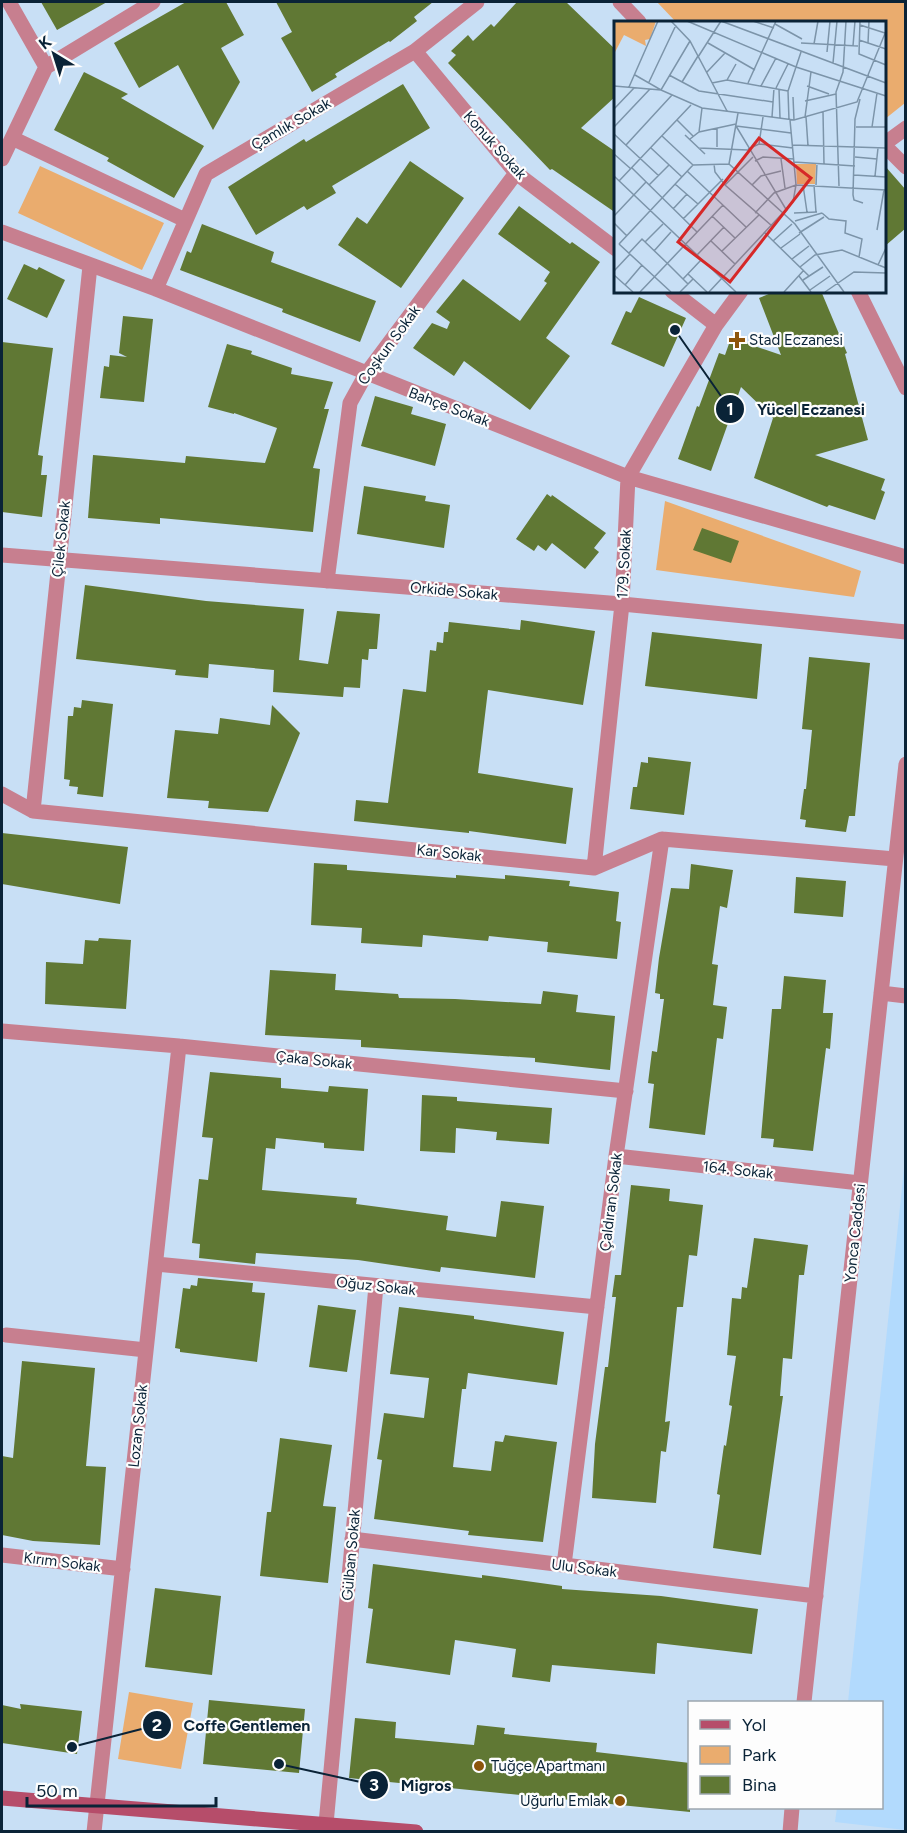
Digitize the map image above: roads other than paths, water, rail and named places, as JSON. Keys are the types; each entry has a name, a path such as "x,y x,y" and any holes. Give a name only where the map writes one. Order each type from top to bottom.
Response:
{"main road":[{"path":"2,1798 416,1832"}],"street":[{"path":"9,2 46,67"},
{"path":"2,159 46,67 153,2"},
{"name":"Çamlık Sokak","path":"156,289 206,174 415,51 477,2"},
{"path":"620,2 638,21"},
{"name":"Konuk Sokak","path":"415,51 516,173 614,247"},
{"path":"886,144 906,128"},
{"path":"12,138 185,220"},
{"path":"886,146 906,167"},
{"name":"Coşkun Sokak","path":"327,581 350,403 366,374 516,173"},
{"name":"Bahçe Sokak","path":"2,232 156,289 628,477 906,557"},
{"name":"Çilek Sokak","path":"33,811 90,266"},
{"path":"673,292 716,325"},
{"name":"179. Sokak","path":"594,867 622,604 628,477 716,325 740,292"},
{"path":"858,292 906,388"},
{"name":"Orkide Sokak","path":"2,555 622,604 906,632"},
{"name":"Yonca Caddesi","path":"804,1701 906,764"},
{"name":"Kar Sokak","path":"2,794 33,811 594,867 662,839 895,859"},
{"name":"Çaldıran Sokak","path":"564,1565 616,1156 662,839"},
{"path":"881,993 906,996"},
{"name":"Çaka Sokak","path":"2,1031 626,1090"},
{"name":"Lozan Sokak","path":"94,1832 179,1046"},
{"name":"164. Sokak","path":"616,1156 860,1184"},
{"name":"Oğuz Sokak","path":"156,1264 597,1307"},
{"name":"Gülban Sokak","path":"326,1824 376,1286"},
{"path":"6,1335 147,1350"},
{"name":"Ulu Sokak","path":"352,1539 816,1596"},
{"name":"Kırım Sokak","path":"2,1555 123,1569"},
{"path":"790,1832 792,1809"}],"place":[{"name":"Yücel Eczanesi","path":"675,330"},
{"name":"Stad Eczanesi","path":"737,340"},
{"name":"Coffe Gentlemen","path":"72,1747"},
{"name":"Migros","path":"279,1764"},
{"name":"Tuğçe Apartmanı","path":"479,1766"},
{"name":"Uğurlu Emlak","path":"620,1801"}]}
